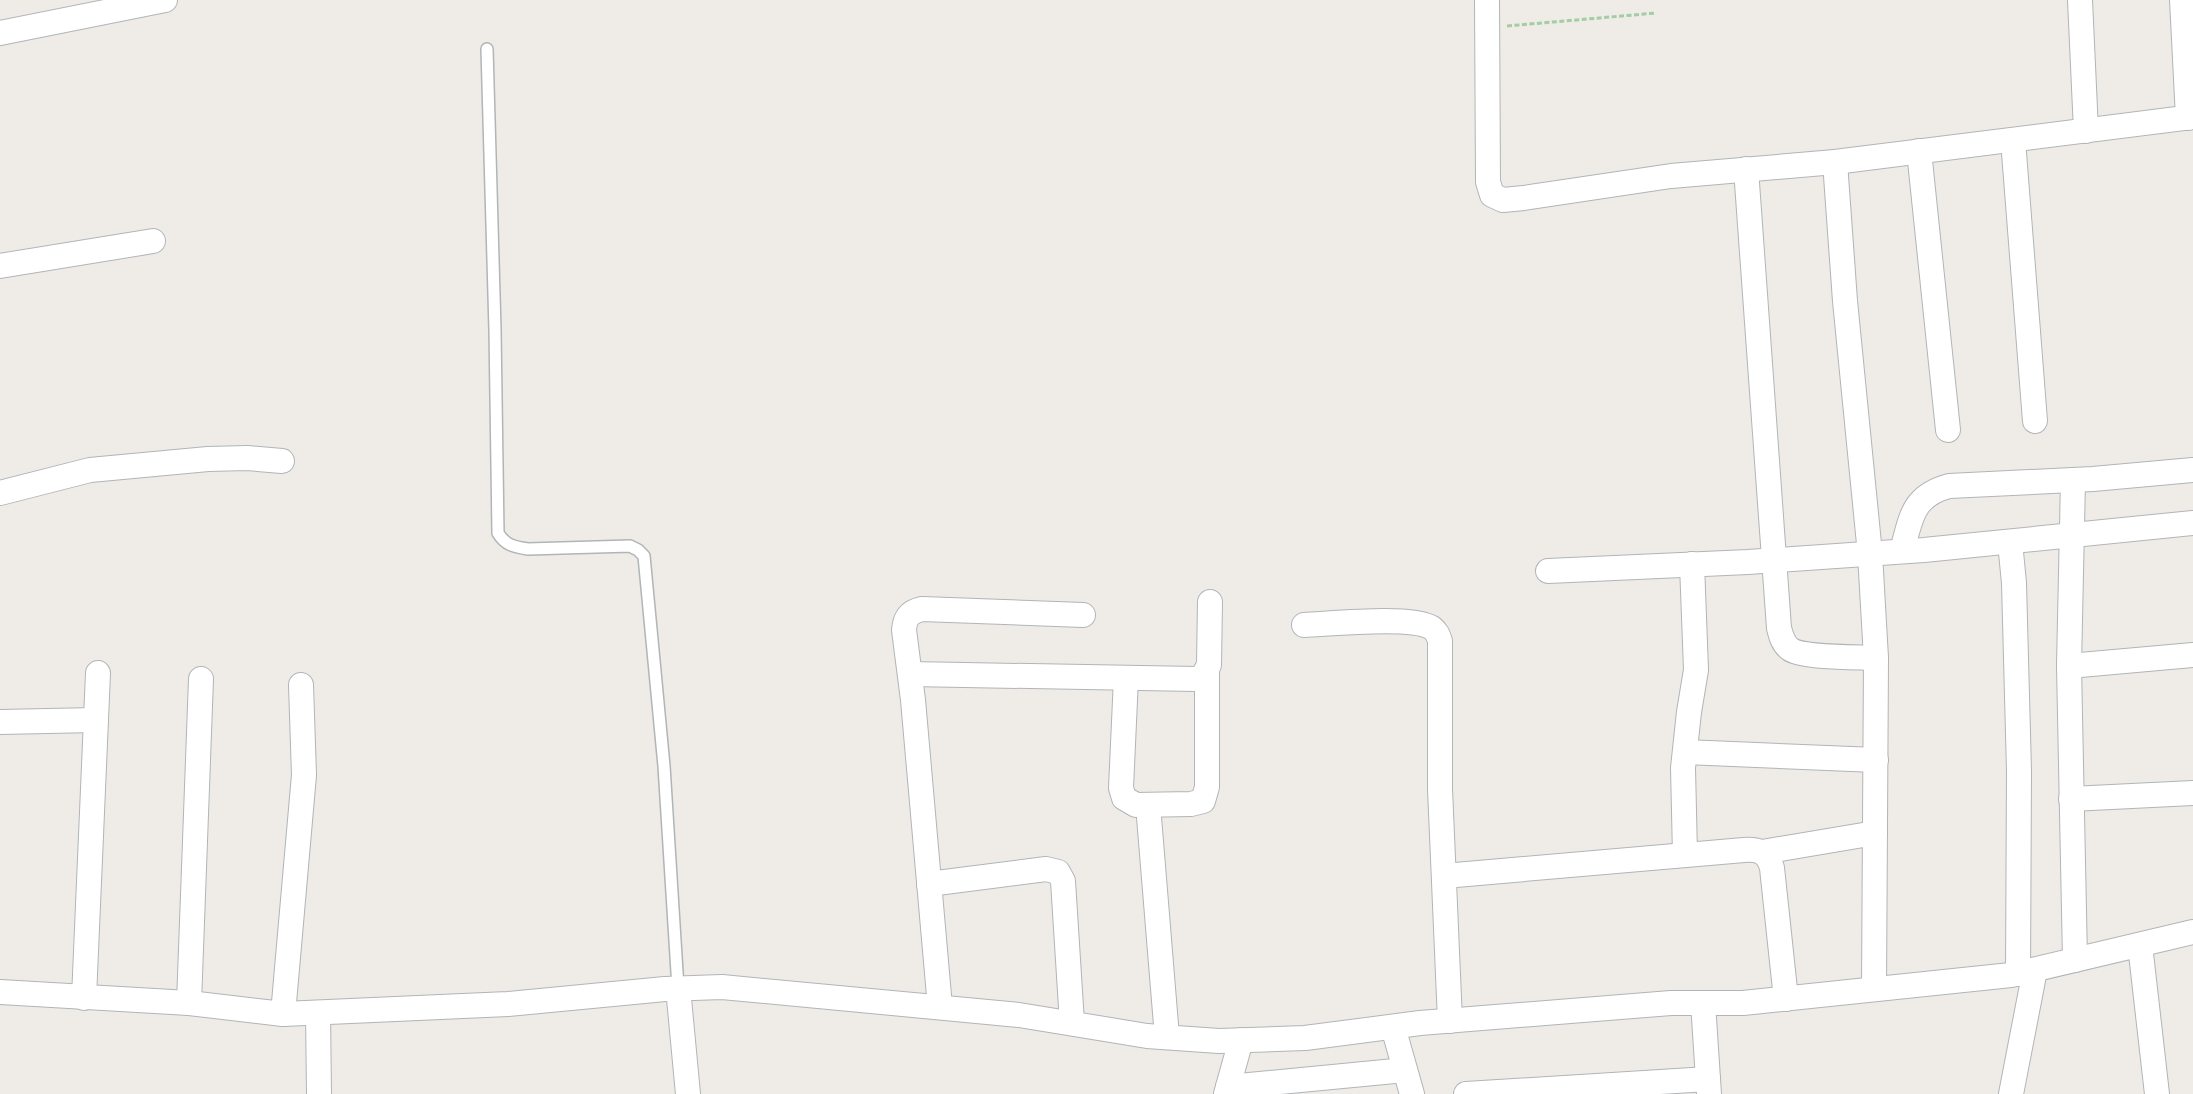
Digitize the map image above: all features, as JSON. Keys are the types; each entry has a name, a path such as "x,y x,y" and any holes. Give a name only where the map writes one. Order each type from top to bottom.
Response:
{"street":[{"path":"0,33 165,0"},
{"path":"1487,0 1488,182 1490,190 1497,199 1524,198 1672,176 1835,162 2190,117 2182,0"},
{"path":"2080,0 2086,131"},
{"path":"2013,140 2035,420"},
{"path":"1919,151 1948,430"},
{"path":"1835,162 1845,301 1870,554 1876,658 1874,989"},
{"path":"1746,169 1781,637 1788,648 1794,651 1808,654 1876,658"},
{"path":"0,266 153,241"},
{"path":"0,493 90,470 208,459 247,458 282,461"},
{"path":"1902,551 1909,525 1918,504 1925,496 1935,490 1949,486 2073,480 2193,470"},
{"path":"2073,480 2069,666 2075,960"},
{"path":"1548,571 1870,554 2193,523"},
{"path":"2010,542 2014,582 2026,972 2011,1094"},
{"path":"1685,855 1683,768 1688,712 1696,670 1692,564"},
{"path":"1126,678 1121,793 1124,798 1129,802 1148,805 1196,803 1202,801 1206,794 1210,602"},
{"path":"940,1007 910,674 904,630 905,620 915,610 922,609 1083,615"},
{"path":"1304,625 1411,622 1431,628 1437,633 1440,641 1440,789 1450,1021"},
{"path":"2069,666 2193,655"},
{"path":"910,674 1196,679 1208,671"},
{"path":"84,998 98,673"},
{"path":"189,1003 201,679"},
{"path":"283,1014 304,775 301,685"},
{"path":"0,722 96,720"},
{"path":"1685,752 1876,760"},
{"path":"2071,799 2193,792"},
{"path":"1148,805 1167,1037"},
{"path":"1444,876 1751,849 1762,852 1875,833"},
{"path":"1762,852 1769,858 1772,868 1786,998"},
{"path":"929,884 1046,869 1058,872 1063,880 1072,1024"},
{"path":"0,992 189,1003 283,1014 508,1004 678,988 722,987 1019,1015 1147,1036 1241,1040 1305,1038 1450,1021 1671,1003 1743,1003 2026,972 2193,932"},
{"path":"2140,945 2157,1094"},
{"path":"678,988 688,1094"},
{"path":"1466,1094 1709,1087 1703,1003"},
{"path":"318,1012 320,1094"},
{"path":"1394,1027 1412,1094"},
{"path":"1241,1040 1227,1091 1405,1070"}],"lane":[{"path":"487,49 496,330 498,533 503,541 514,547 528,549 630,546 644,556 664,766 678,988"}],"path":[{"path":"1487,28 1656,13"}]}
